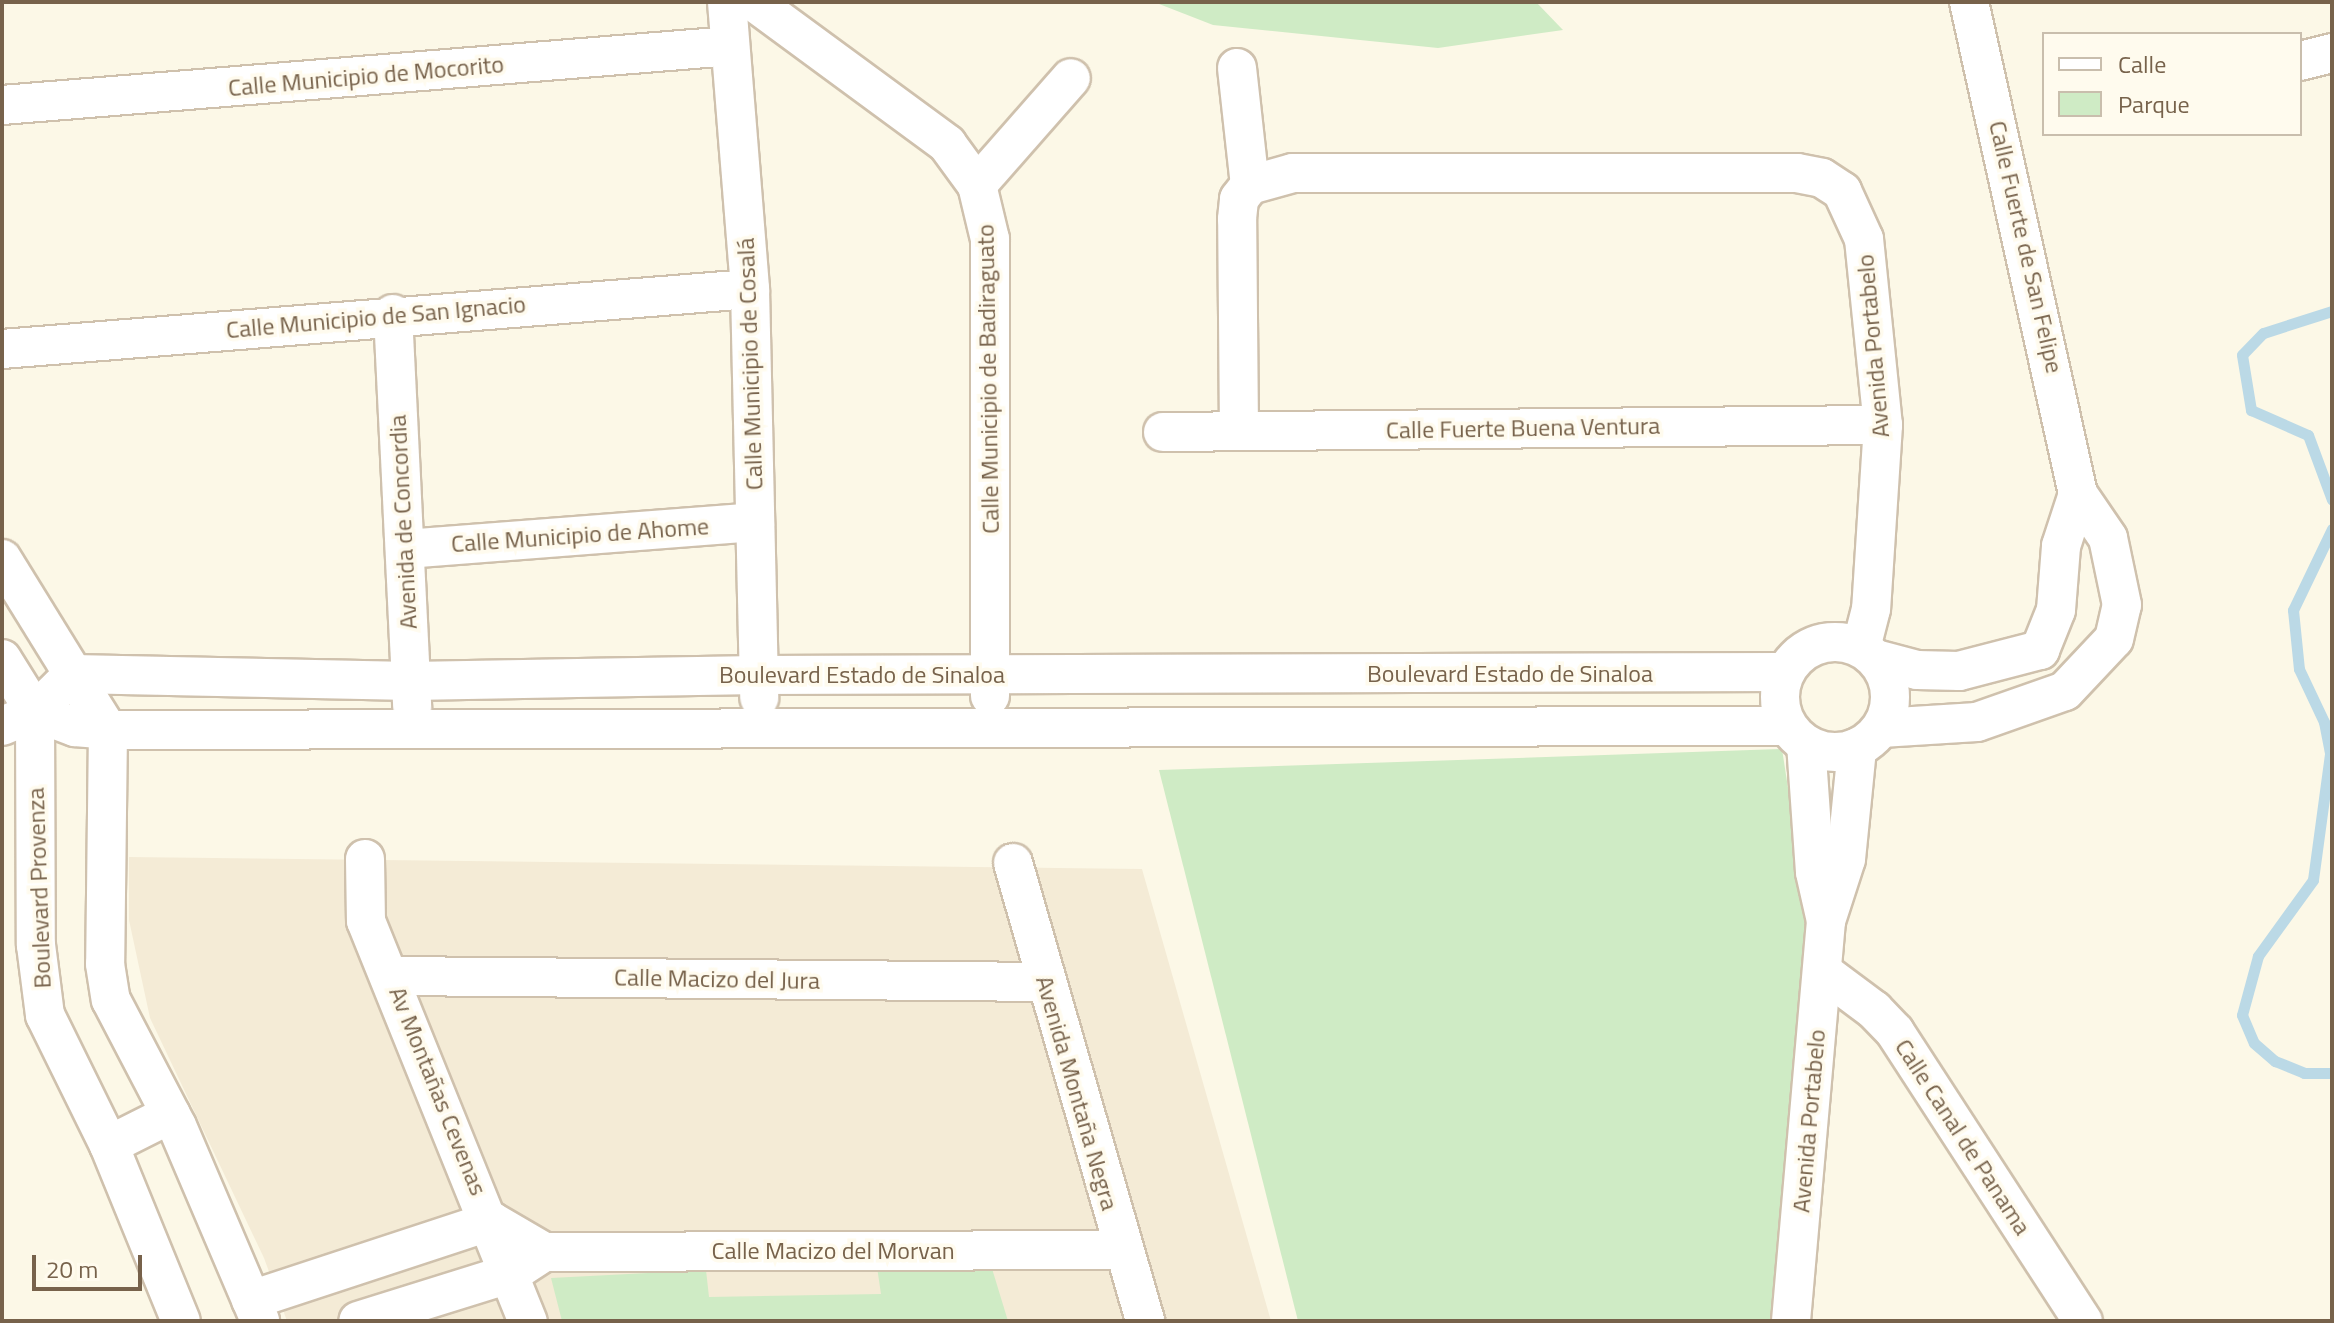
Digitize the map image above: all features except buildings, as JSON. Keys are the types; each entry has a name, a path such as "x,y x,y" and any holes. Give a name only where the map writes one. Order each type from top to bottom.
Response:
{"street":[{"name":"Calle Municipio de Cosalá","path":"727,2 750,289 760,727"},
{"name":"Calle Municipio de Badiraguato","path":"754,2 947,144 977,185 990,239 990,727"},
{"name":"Calle Fuerte de San Felipe","path":"1969,2 2068,429 2078,494 2108,538 2122,605 2114,639 2065,691"},
{"name":"Calle Municipio de Mocorito","path":"2,105 730,46"},
{"path":"2302,60 2332,53"},
{"path":"1237,68 1250,185 1239,199 1237,219 1239,431"},
{"path":"977,185 1071,78"},
{"name":"Avenida Portabelo","path":"1250,185 1293,173 1797,173 1822,178 1842,191 1864,239 1883,425 1868,654"},
{"name":"Calle Municipio de San Ignacio","path":"2,349 393,314 750,289"},
{"name":"Avenida de Concordia","path":"393,314 413,731"},
{"name":"Calle Fuerte Buena Ventura","path":"1163,432 1883,425"},
{"name":"Calle Fuerte de San Felipe","path":"2040,650 2056,610 2061,546 2078,494"},
{"name":"Calle Municipio de Ahome","path":"405,549 755,522"},
{"path":"2,559 108,730 109,988 171,1114 256,1310 491,1221 544,1252 512,1273 358,1321"},
{"path":"19,719 108,730 990,727 1796,735 1831,752 1869,738 1977,722 2065,691 2040,650 1959,671 1917,670 1840,642 1819,644 1799,655 1785,672 1780,690 1796,735"},
{"path":"1868,654 1888,681 1890,705 1869,738"},
{"path":"2,659 19,719"},
{"name":"Boulevard Estado de Sinaloa","path":"73,674 411,681 758,675 1785,672"},
{"path":"19,719 73,674"},
{"name":"Boulevard Provenza","path":"19,719 36,945 45,1015 109,1145 181,1321"},
{"name":"Avenida Portabelo","path":"1796,735 1815,872 1826,921"},
{"name":"Avenida Portabelo","path":"1791,1321 1826,921 1846,859 1869,738"},
{"name":"Av Montañas Cevenas","path":"365,859 366,921 491,1221 528,1321"},
{"name":"Avenida Montaña Negra","path":"1013,863 1145,1321"},
{"name":"Calle Canal de Panama","path":"1823,972 1874,1010 1895,1032 2083,1321"},
{"name":"Calle Macizo del Jura","path":"390,976 1045,982"},
{"path":"109,1145 171,1114"},
{"name":"Calle Macizo del Morvan","path":"544,1252 1123,1250"}],"shaded area":[{"path":"129,857 1142,869 1271,1321 287,1321 264,1258 150,1018 129,920"}],"green space":[{"path":"1154,2 1536,2 1563,30 1438,48 1213,25"},
{"path":"1782,749 1809,924 1774,1321 1298,1321 1159,770"},
{"path":"990,1262 1008,1321 562,1321 551,1278 706,1270 709,1297 881,1294 877,1267"}],"waterway":[{"path":"2332,311 2263,333 2242,355 2251,410 2308,435 2332,500"},
{"path":"2332,529 2293,610 2299,669 2324,722 2330,754 2313,880 2258,956 2242,1015 2254,1043 2275,1061 2304,1073 2332,1073"}]}
